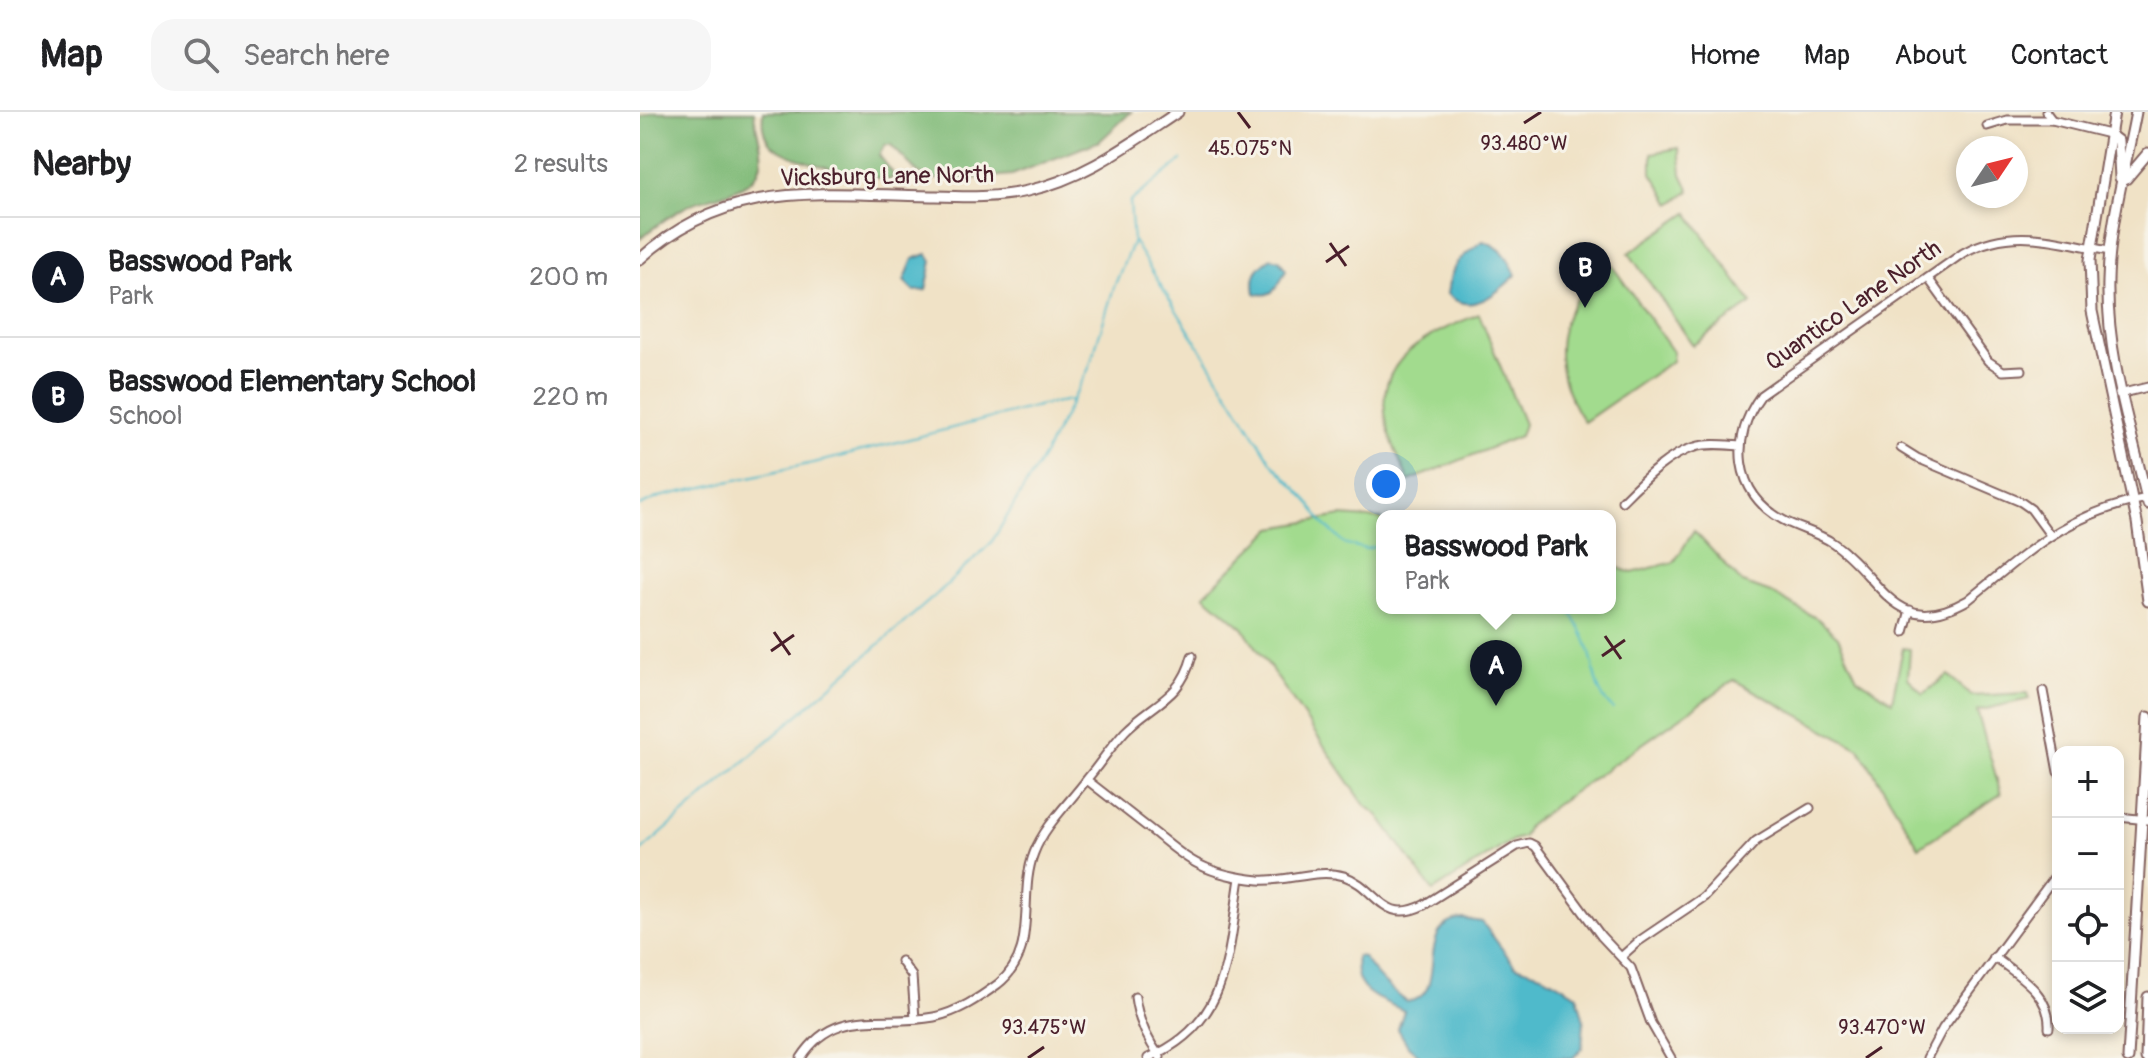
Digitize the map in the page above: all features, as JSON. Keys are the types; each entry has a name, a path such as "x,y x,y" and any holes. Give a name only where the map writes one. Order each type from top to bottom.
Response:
{"main road":[{"name":"Vicksburg Lane North","path":"640,259 664,240 705,217 775,196 828,192 991,196 1048,186 1093,167 1178,112"},
{"path":"2114,112 2092,248 2092,311 2133,500 2148,601"},
{"path":"2136,112 2110,251 2109,319 2147,501"},
{"path":"2109,134 2118,141 2121,189"},
{"path":"2121,189 2131,171 2148,153"},
{"path":"2128,1058 2145,819 2148,717"},
{"path":"2146,1058 2148,997"}],"street":[{"path":"2046,112 2052,120"},
{"path":"1987,126 2007,120 2052,120 2109,134"},
{"name":"Quantico Lane North","path":"1740,446 1742,432 1753,407 1771,386 1963,253 1997,238 2025,237 2110,251"},
{"path":"1928,278 1988,361 2003,371 2022,370"},
{"path":"2109,396 2148,387"},
{"path":"1622,501 1683,451 1708,445 1740,446 1741,466 1747,482 1767,509 1781,519 1832,542 1862,569 1888,599 1910,610 1925,613 1955,607 1968,600 2050,535 2082,517 2133,500 2147,501"},
{"path":"1901,448 1917,458 2021,502 2031,509 2050,535"},
{"path":"1904,632 1910,610"},
{"path":"801,1058 818,1038 847,1023 946,1014 997,985 1016,964 1024,936 1027,880 1035,849 1121,735 1180,684 1187,674 1192,656"},
{"path":"2043,691 2053,746"},
{"path":"1087,780 1198,864 1240,878 1278,880 1333,874 1355,881 1385,907 1395,911 1416,909 1517,846 1529,843 1540,850 1601,936 1622,956 1637,979 1651,1023 1669,1055 1658,1058"},
{"path":"1622,956 1704,897 1756,841 1810,808"},
{"path":"2124,817 2145,819"},
{"path":"1148,1058 1159,1056 1188,1035 1212,1006 1225,970 1240,878"},
{"path":"1927,1058 1943,1028 2052,880"},
{"path":"1994,957 2039,995 2047,1007 2049,1028"},
{"path":"901,961 912,976 915,1019"},
{"path":"1135,997 1145,1035 1159,1056"}],"green space":[{"path":"654,112 754,112 761,160 750,182 731,192 691,204 640,239 640,117"},
{"path":"763,112 1131,112 1100,141 1012,175 934,179 919,174 891,145 885,145 879,155 892,172 893,177 889,180 825,167 777,149 765,135"},
{"path":"1679,148 1682,174 1690,191 1671,204 1652,173 1652,153"},
{"path":"1688,213 1752,303 1693,345 1629,253"},
{"path":"1611,264 1673,352 1672,361 1584,422 1564,378 1560,357 1561,337 1577,298"},
{"path":"1479,314 1524,424 1520,436 1409,481 1387,424 1384,401 1388,382 1396,365 1424,340"},
{"path":"1341,516 1376,519 1376,614 1616,614 1616,567 1632,573 1674,562 1694,531 1742,583 1771,593 1818,619 1838,637 1857,678 1892,701 1903,648 1910,649 1908,678 1923,694 1948,675 1972,696 2027,693 2029,699 1977,711 2001,794 1919,847 1859,748 1734,680 1562,800 1528,826 1523,837 1513,840 1433,891 1379,816 1364,804 1243,628 1204,595 1273,528"}],"water":[{"path":"1483,241 1504,254 1516,275 1483,300 1474,303 1456,301 1447,294 1451,275 1462,257"},
{"path":"927,254 932,261 926,290 914,291 904,281 913,259"},
{"path":"1271,258 1279,260 1286,270 1271,292 1255,293 1256,272"},
{"path":"1463,919 1482,922 1515,966 1541,974 1577,995 1584,1021 1582,1048 1573,1058 1422,1058 1408,1046 1398,1029 1404,1011 1375,997 1362,986 1356,969 1357,956 1363,957 1372,970 1407,1002 1420,997 1428,987 1438,934 1447,924"}],"waterway":[{"path":"1182,160 1130,202 1133,241 1272,463 1345,544 1366,549 1376,546"},
{"path":"640,852 937,594 991,543 1044,455 1089,368 1114,287 1133,241"},
{"path":"640,506 659,497 831,459 1071,400"},
{"path":"1572,614 1587,644 1598,688 1613,709"}],"place":[{"name":"Basswood Elementary School","path":"1585,308"},
{"name":"Basswood Park","path":"1496,706"}]}
